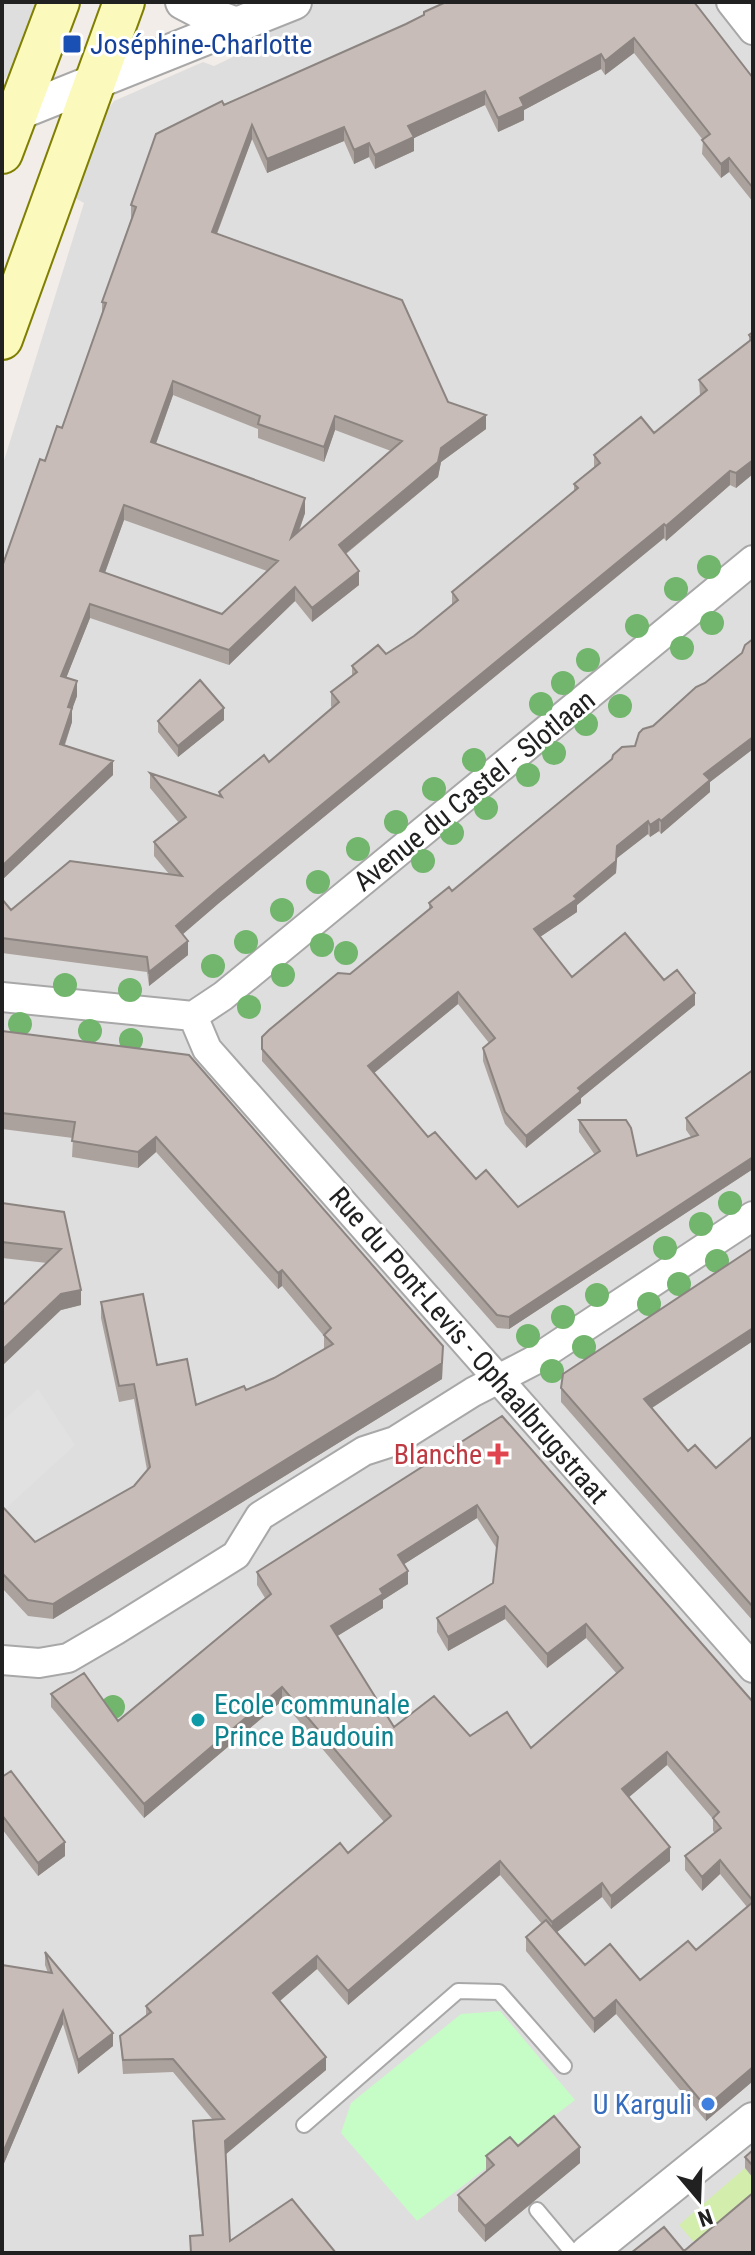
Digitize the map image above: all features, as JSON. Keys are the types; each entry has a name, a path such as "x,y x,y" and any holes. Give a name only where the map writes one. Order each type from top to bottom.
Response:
{"main road":[{"path":"2,153 9,116 59,2"},
{"path":"2,339 124,2"}],"street":[{"path":"183,2 237,25"},
{"path":"9,116 294,2"},
{"path":"731,2 753,30"},
{"name":"Avenue du Castel - Slotlaan","path":"193,1016 223,996 753,560"},
{"path":"2,997 193,1016"},
{"name":"Rue du Pont-Levis - Ophaalbrugstraat","path":"193,1016 207,1049 753,1668"},
{"path":"2,1660 39,1663 68,1658 223,1565 236,1555 260,1516 364,1451 395,1441 533,1361 753,1216"},
{"path":"588,2253 753,2120"}],"lane":[{"path":"304,2125 458,1991 499,1992 564,2066"},
{"path":"537,2210 573,2253"}],"shaded area":[{"path":"2,2 37,2 13,67 2,83"},
{"path":"212,2 753,2 753,2253 2,2253 2,467 84,203 75,198 109,108 114,101 203,62 214,66 254,47 237,3"},
{"path":"38,1389 75,1445 2,1512 2,1421"}],"green space":[{"path":"500,2011 575,2100 417,2221 341,2133 351,2103 461,2014"},
{"path":"745,2168 753,2178 753,2205 700,2249 679,2225"}],"building":[{"path":"446,2 694,2 753,78 753,188 729,158 721,164 702,140 710,134 634,38 605,61 601,54 520,98 524,106 498,118 485,91 408,126 414,137 375,155 369,143 354,150 344,127 267,159 252,125 212,232 402,300 448,402 486,415 441,448 438,462 339,545 359,571 312,608 295,587 229,650 90,604 61,676 77,681 60,744 113,761 2,866 2,567 40,459 45,461 57,426 62,428 106,303 102,302 136,207 131,205 156,134 222,101 224,105 406,24 424,15 424,12","holes":["173,381 260,416 258,424 324,447 335,416 402,441 291,538 305,498 151,442","124,505 278,561 222,614 100,571"]},
{"path":"753,332 753,460 736,473 730,471 666,526 664,524 219,889 176,926 188,941 149,972 147,957 2,938 2,899 11,910 70,861 182,876 154,842 186,817 150,773 222,797 219,792 264,755 269,762 339,702 331,692 357,672 352,666 378,645 386,654 414,636 458,600 452,592 578,488 574,484 600,463 594,455 641,417 654,433 707,390 699,380 752,339 749,335"},
{"path":"753,639 753,737 704,774 710,780 661,821 659,819 650,825 648,821 617,846 616,861 574,896 577,899 534,929 572,977 625,933 664,980 677,970 695,993 578,1088 581,1091 526,1136 505,1112 483,1048 495,1038 458,992 368,1066 428,1137 435,1132 476,1179 486,1170 518,1207 600,1151 579,1120 626,1120 631,1128 637,1156 698,1135 686,1118 753,1070 753,1157 509,1317 497,1315 262,1049 262,1037 338,973 350,974 432,907 429,903 449,887 452,891 612,759 622,747 635,746 643,729 653,726 696,687 742,653 745,645"},
{"path":"200,680 224,708 178,746 158,721"},
{"path":"2,1031 189,1055 443,1346 442,1363 53,1604 28,1600 2,1573 2,1506 35,1542 134,1486 150,1467 134,1384 119,1386 101,1302 143,1294 157,1365 187,1359 196,1405 274,1378 333,1344 324,1335 331,1328 282,1270 278,1273 156,1137 138,1152 72,1141 75,1122 2,1113"},
{"path":"2,1203 64,1212 81,1290 61,1294 2,1350 2,1306 61,1249 2,1242"},
{"path":"753,1248 753,1328 644,1399 688,1451 695,1445 716,1468 753,1436 753,1607 561,1388 563,1374"},
{"path":"502,1416 753,1702 753,1901 720,1860 702,1877 685,1856 721,1828 713,1818 719,1812 667,1752 622,1789 670,1847 611,1896 602,1883 552,1922 500,1861 348,1991 317,1956 273,1993 326,2057 225,2141 230,2241 292,2199 336,2253 191,2253 190,2236 203,2235 193,2121 224,2119 173,2059 123,2060 120,2036 151,2012 146,2006 340,1843 348,1853 391,1816 282,1687 144,1804 51,1694 84,1673 118,1721 271,1594 257,1572","holes":["477,1505 498,1537 493,1583 437,1618 448,1637 505,1606 547,1654 586,1624 623,1668 531,1748 507,1712 470,1736 434,1696 394,1727 331,1626 383,1594 380,1589 408,1571 398,1555"]},
{"path":"11,1771 65,1842 38,1863 2,1815 2,1777"},
{"path":"753,1902 753,2067 706,2107 616,2000 594,2019 526,1937 546,1920 585,1965 610,1944 640,1980 688,1941 696,1950"},
{"path":"45,1952 113,2033 78,2060 63,2011 2,2155 2,1965 52,1973"},
{"path":"554,2116 580,2147 485,2226 458,2195 494,2165 486,2156 510,2137 518,2146"},
{"path":"753,2150 753,2166 745,2157"},
{"path":"753,2193 753,2253 631,2253 664,2227 684,2251"}],"place":[{"name":"Joséphine-Charlotte","path":"72,44"},
{"name":"Blanche","path":"498,1454"},
{"name":"Ecole communale Prince Baudouin","path":"198,1720"},
{"name":"U Karguli","path":"708,2104"}]}
